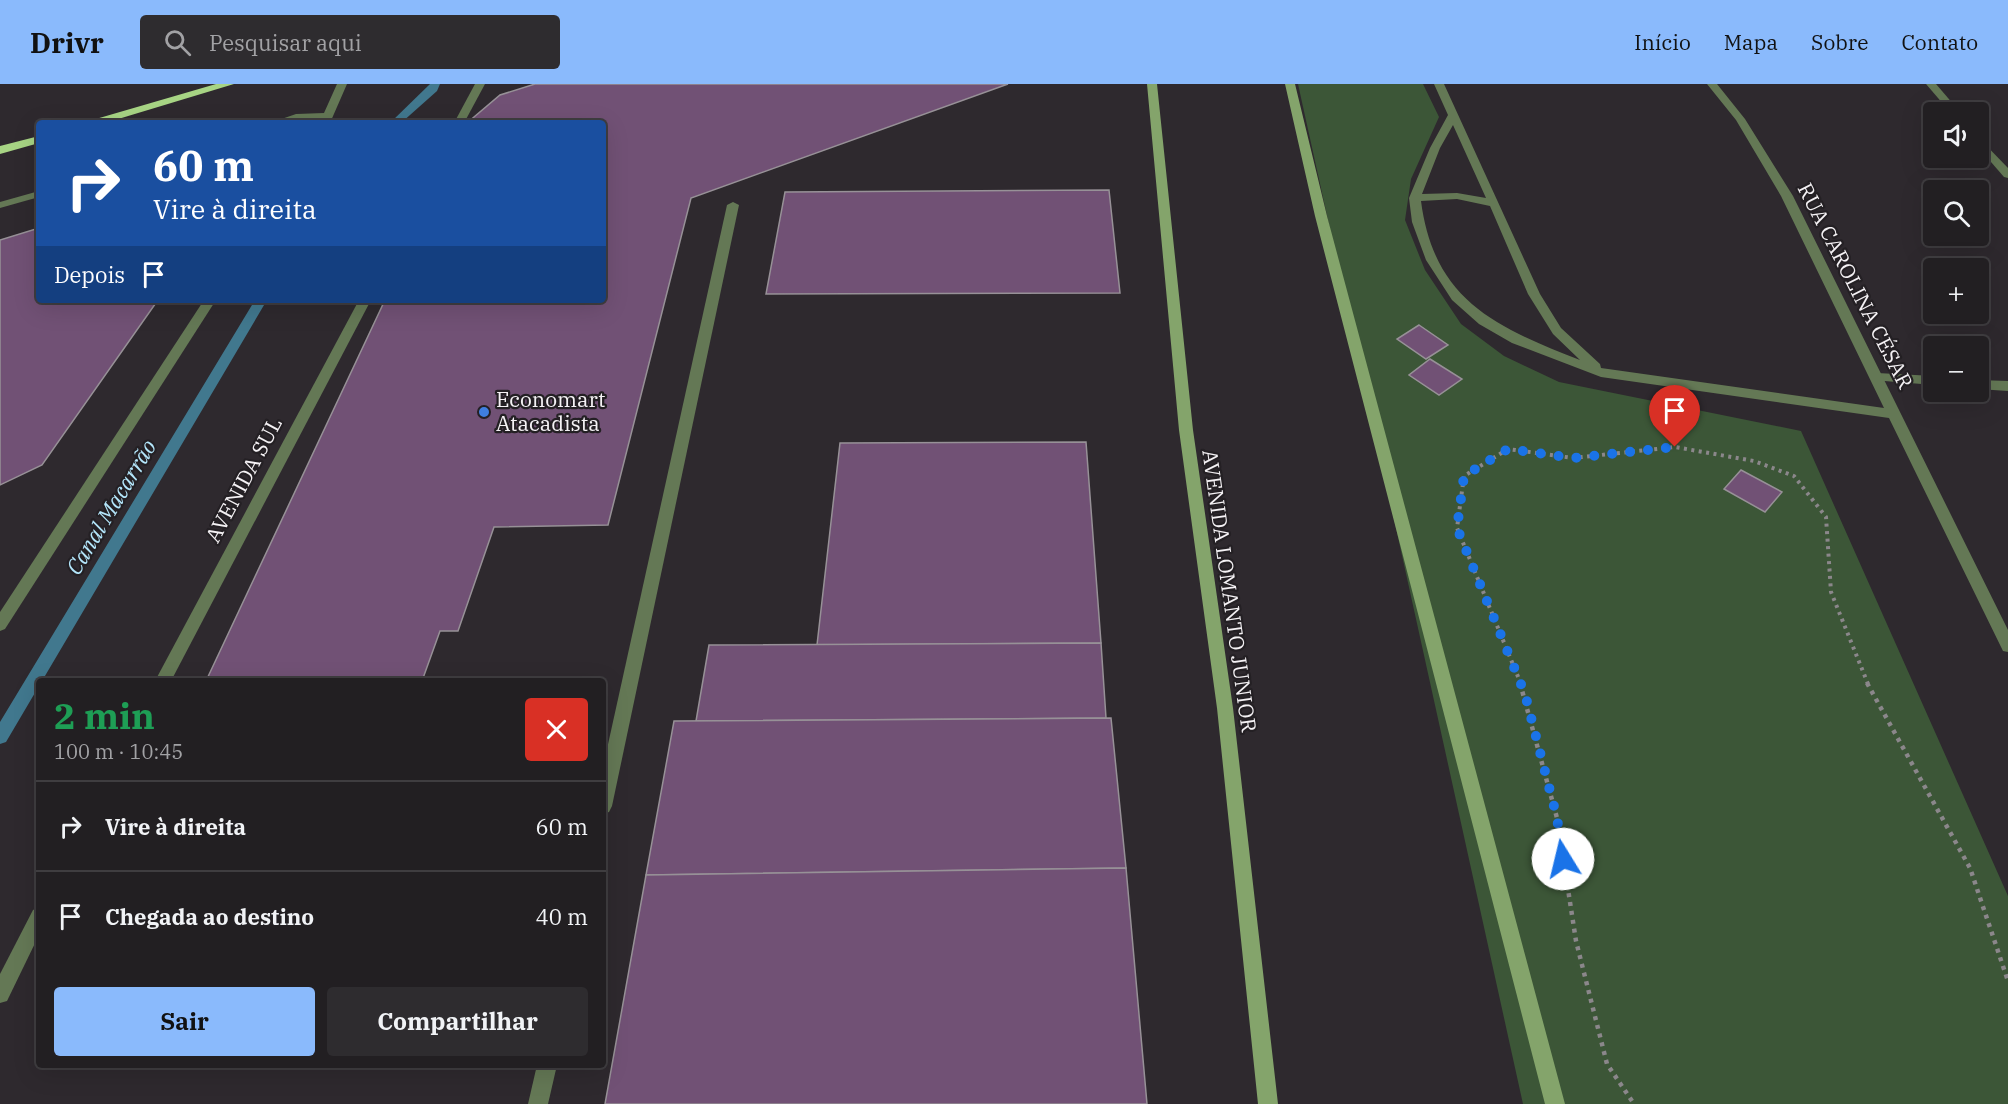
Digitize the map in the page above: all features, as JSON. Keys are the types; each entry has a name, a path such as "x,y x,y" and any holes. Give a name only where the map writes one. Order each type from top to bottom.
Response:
{"highway":[{"path":"103,120 228,84"},
{"path":"0,150 36,140"}],"main road":[{"name":"AVENIDA LOMANTO JUNIOR","path":"1152,84 1186,429 1225,708 1268,1104"},
{"path":"1290,84 1321,216 1555,1104"}],"street":[{"path":"286,120 296,117 327,119 342,84"},
{"path":"461,120 480,84"},
{"path":"1438,84 1454,114 1534,294 1557,331 1601,373"},
{"name":"RUA CAROLINA CÉSAR","path":"1712,84 1740,118 1787,196 2008,646"},
{"path":"1931,84 1946,102"},
{"path":"1454,114 1435,148 1415,198 1418,222 1432,260 1456,297 1483,321 1516,340 1601,373 1896,414"},
{"path":"1989,153 2008,175"},
{"path":"0,206 36,195"},
{"path":"1415,198 1456,196 1494,203"},
{"path":"606,792 733,205"},
{"path":"0,625 208,303"},
{"name":"AVENIDA SUL","path":"165,678 363,303"},
{"path":"1552,354 1568,353 1566,340"},
{"path":"1877,377 1923,380"},
{"path":"1989,385 2008,386"},
{"path":"0,994 36,922"},
{"path":"538,1104 546,1068"}],"path":[{"path":"1634,1104 1607,1064 1576,940 1557,818 1525,694 1457,528 1464,476 1508,449 1573,458 1675,447 1754,461 1794,476 1826,517 1831,592 1862,674 1971,868 2008,981"}],"green space":[{"path":"1298,84 1423,84 1439,117 1411,179 1405,220 1425,270 1461,324 1504,356 1559,382 1801,431 2008,896 2008,1104 1523,1104"}],"building":[{"name":"Economart Atacadista","path":"535,84 1008,84 691,198 608,525 494,527 458,631 440,631 423,678 207,678 384,303 606,303 606,120 471,120 500,95"},
{"path":"1109,190 1120,293 766,294 785,192"},
{"path":"36,229 36,303 156,303 42,465 0,485 0,240"},
{"path":"1419,325 1448,345 1426,359 1397,339"},
{"path":"1430,359 1462,379 1439,395 1409,375"},
{"path":"1086,442 1101,643 817,645 840,443"},
{"path":"1741,470 1782,492 1765,512 1724,489"},
{"path":"1101,643 1106,718 696,721 709,645"},
{"path":"1111,718 1126,868 646,875 674,721"},
{"path":"1126,868 1147,1104 605,1104 646,875"}],"waterway":[{"name":"Canal Macarrão","path":"398,120 433,89 435,84"},
{"name":"Canal Macarrão","path":"0,737 259,303"}],"place":[{"name":"Economart Atacadista","path":"484,412"}],"route":[{"path":"1563,859 1557,818 1525,694 1457,528 1464,476 1508,449 1573,458 1675,447"}]}
